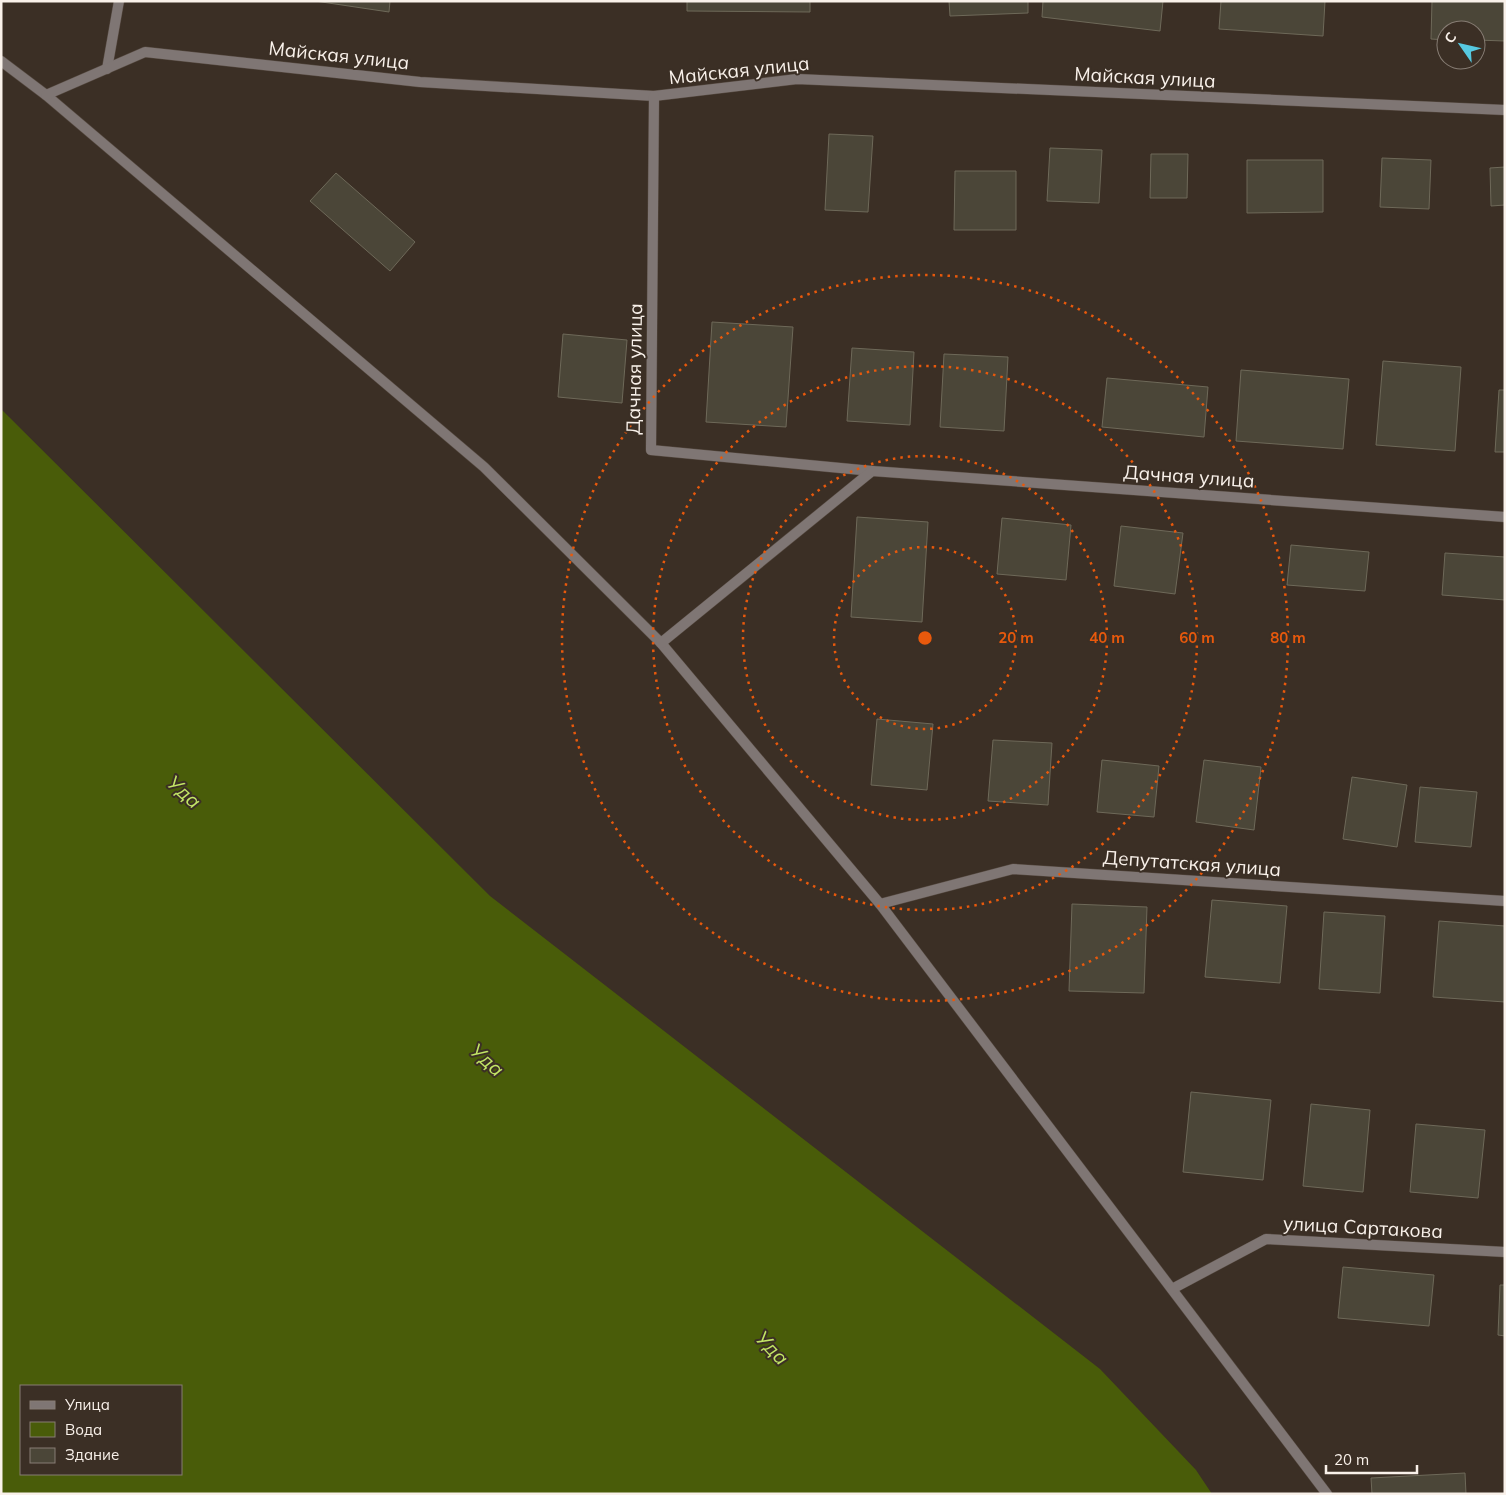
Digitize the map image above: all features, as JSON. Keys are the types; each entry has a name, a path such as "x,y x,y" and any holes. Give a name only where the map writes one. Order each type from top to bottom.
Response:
{"street":[{"path":"107,68 119,1"},
{"name":"Майская улица","path":"46,94 145,52 420,82 654,96 797,79 1505,110"},
{"path":"1,61 46,94 484,467 661,643 880,904 1327,1494"},
{"name":"Дачная улица","path":"654,96 650,450 872,471 1505,517"},
{"path":"661,643 872,471"},
{"name":"Депутатская улица","path":"880,904 1013,869 1505,901"},
{"name":"улица Сартакова","path":"1172,1289 1266,1239 1505,1252"}],"water":[{"name":"Уда","path":"1,409 490,896 1100,1369 1196,1470 1212,1494 1,1494"}],"building":[{"path":"315,1 390,1 389,12"},
{"path":"687,1 810,1 810,12 687,11"},
{"path":"949,1 1028,1 1028,13 950,16"},
{"path":"1043,1 1163,1 1160,31 1042,17"},
{"path":"1221,1 1325,1 1323,36 1219,29"},
{"path":"1432,1 1505,1 1505,41 1486,40 1486,20 1436,20 1436,39 1431,39"},
{"path":"829,134 873,136 868,212 825,210"},
{"path":"1050,148 1102,150 1099,203 1047,201"},
{"path":"1151,154 1188,154 1187,198 1150,198"},
{"path":"1382,158 1431,160 1429,209 1380,207"},
{"path":"1247,160 1323,160 1323,212 1247,213"},
{"path":"1505,167 1505,205 1491,206 1490,168"},
{"path":"955,171 1016,171 1016,230 954,230"},
{"path":"336,173 415,242 390,271 310,201"},
{"path":"712,322 793,327 786,427 706,422"},
{"path":"563,334 627,340 622,403 558,397"},
{"path":"852,348 914,352 910,425 847,421"},
{"path":"944,354 1008,357 1004,431 940,427"},
{"path":"1383,361 1461,367 1455,451 1376,445"},
{"path":"1241,370 1349,379 1343,449 1236,441"},
{"path":"1107,378 1208,387 1204,437 1102,427"},
{"path":"1499,390 1505,390 1505,452 1495,452"},
{"path":"857,517 928,522 922,622 851,617"},
{"path":"1002,518 1071,525 1066,580 997,574"},
{"path":"1121,526 1183,533 1175,594 1114,586"},
{"path":"1291,545 1369,552 1365,591 1287,585"},
{"path":"1445,553 1505,557 1505,600 1442,595"},
{"path":"877,719 933,724 927,790 871,785"},
{"path":"993,740 1052,743 1048,805 988,801"},
{"path":"1102,760 1159,766 1154,817 1097,812"},
{"path":"1204,760 1261,767 1254,830 1196,822"},
{"path":"1352,777 1407,785 1397,847 1343,839"},
{"path":"1420,787 1477,792 1471,847 1415,842"},
{"path":"1212,900 1287,906 1280,983 1205,977"},
{"path":"1072,904 1147,907 1144,993 1069,991"},
{"path":"1324,912 1385,916 1380,993 1319,989"},
{"path":"1439,921 1505,926 1505,1002 1433,997"},
{"path":"1191,1092 1271,1100 1263,1180 1183,1172"},
{"path":"1311,1104 1370,1110 1363,1192 1303,1186"},
{"path":"1416,1124 1485,1130 1478,1198 1410,1192"},
{"path":"1343,1267 1434,1275 1429,1326 1338,1318"},
{"path":"1500,1285 1505,1285 1505,1336 1498,1335"},
{"path":"1465,1473 1466,1494 1372,1494 1371,1478"}]}
